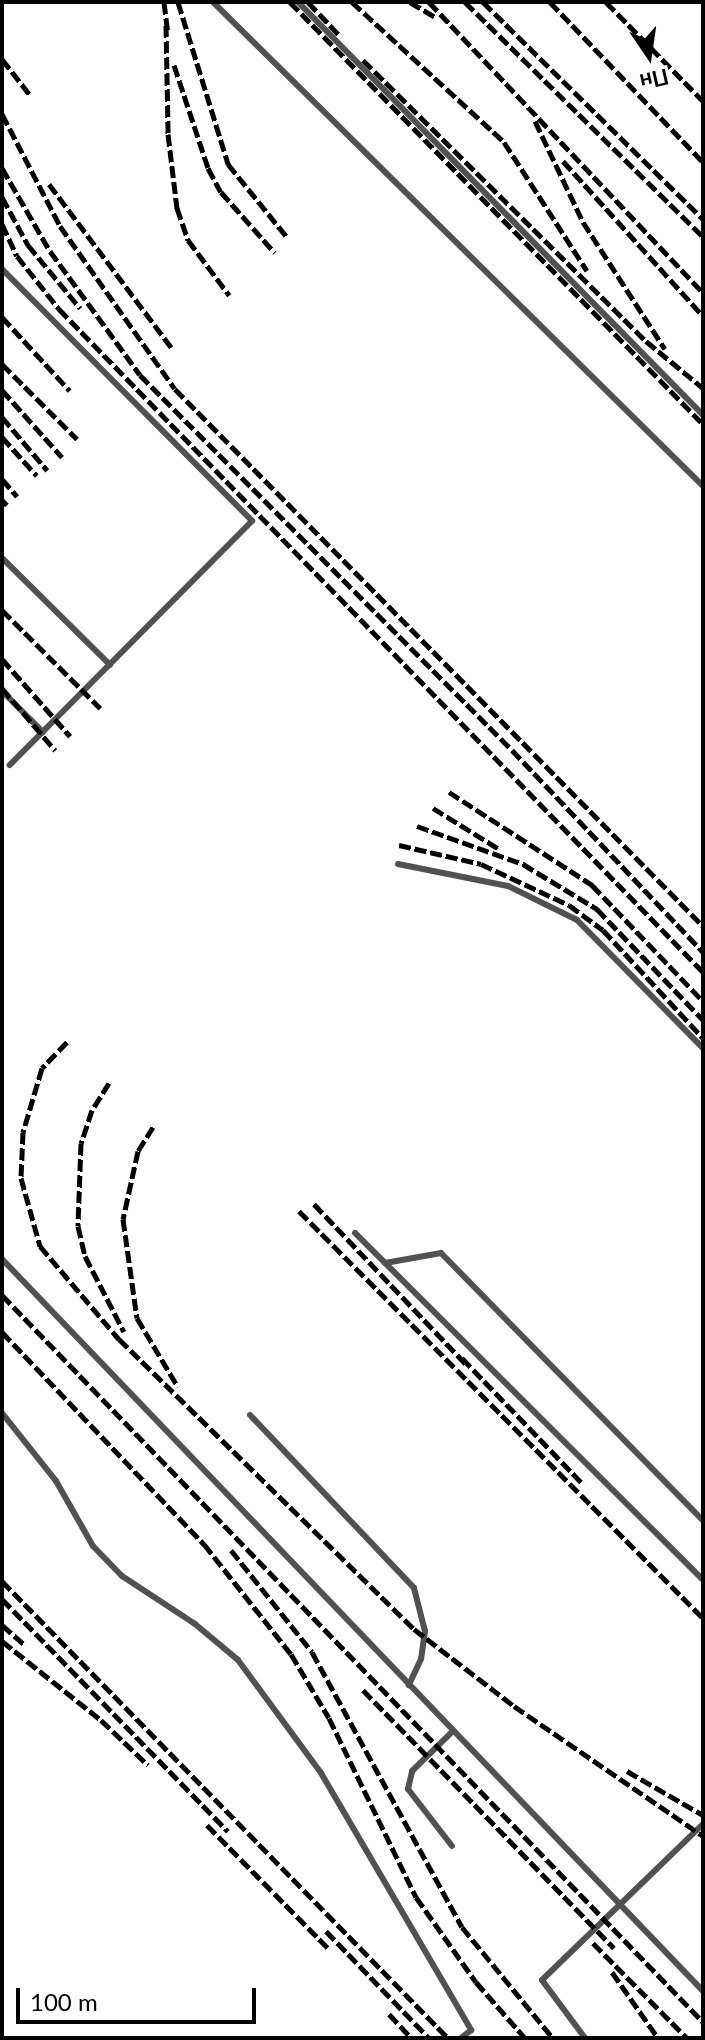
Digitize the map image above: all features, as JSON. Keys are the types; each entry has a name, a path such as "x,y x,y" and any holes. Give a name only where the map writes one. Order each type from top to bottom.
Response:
{"lane":[{"path":"213,2 703,486"},
{"path":"298,2 703,415"},
{"path":"2,269 252,521 10,765"},
{"path":"2,558 110,665"},
{"path":"2,691 43,732"},
{"path":"398,864 508,886 577,920 703,1048"},
{"path":"355,1233 703,1580"},
{"path":"385,1263 441,1253 703,1521"},
{"path":"2,1259 703,1991"},
{"path":"2,1413 49,1471 93,1546 122,1576 195,1624 238,1660 321,1773 471,2030 461,2038"},
{"path":"250,1415 414,1588 425,1631 421,1659 409,1685"},
{"path":"452,1846 408,1789 412,1771 453,1731"},
{"path":"585,2038 542,1980 703,1824"}],"railway":[{"path":"164,2 168,34"},
{"path":"178,2 228,164 287,237"},
{"path":"290,2 703,424"},
{"path":"308,2 341,37"},
{"path":"352,2 504,142 587,271"},
{"path":"410,2 437,18"},
{"path":"429,2 703,293"},
{"path":"465,2 703,237"},
{"path":"483,2 703,219"},
{"path":"550,2 703,162"},
{"path":"606,2 703,101"},
{"path":"166,25 168,134 177,208 188,240 229,295"},
{"path":"2,59 30,95"},
{"path":"363,60 646,341 703,388"},
{"path":"174,65 208,168 221,192 275,253"},
{"path":"2,114 60,226 175,389 703,926"},
{"path":"535,121 583,222 665,349"},
{"path":"563,161 703,316"},
{"path":"2,168 50,251 140,375 512,750 703,952"},
{"path":"49,184 171,347"},
{"path":"2,197 28,245 80,308"},
{"path":"2,224 17,256 59,309 703,972"},
{"path":"2,317 70,391"},
{"path":"2,364 77,439"},
{"path":"2,390 62,457"},
{"path":"2,417 47,470"},
{"path":"2,437 37,476"},
{"path":"2,479 17,496"},
{"path":"2,500 7,505"},
{"path":"2,610 100,708"},
{"path":"2,659 70,736"},
{"path":"2,688 55,750"},
{"path":"449,792 592,885 703,1001"},
{"path":"433,808 499,849"},
{"path":"417,826 523,864 597,909 703,1020"},
{"path":"399,845 481,864 569,905 603,930 703,1038"},
{"path":"67,1042 42,1068 23,1132 21,1178 40,1246 119,1339 414,1629 514,1706 703,1836"},
{"path":"109,1083 92,1110 81,1143 78,1226 85,1256 124,1332"},
{"path":"153,1127 138,1151 123,1219 137,1318 178,1387"},
{"path":"314,1204 468,1366"},
{"path":"299,1211 703,1618"},
{"path":"2,1295 703,2022"},
{"path":"2,1332 204,1544 291,1654 329,1718 416,1897 476,1982 525,2038"},
{"path":"462,1358 584,1485"},
{"path":"231,1550 312,1652 462,1927 553,2038"},
{"path":"2,1581 448,2038"},
{"path":"2,1599 228,1831"},
{"path":"2,1625 24,1644"},
{"path":"2,1641 101,1720 148,1765"},
{"path":"363,1690 614,1948"},
{"path":"627,1771 703,1815"},
{"path":"207,1825 330,1950"},
{"path":"326,1931 429,2038"},
{"path":"593,1943 687,2038"},
{"path":"612,1972 658,2038"},
{"path":"389,2014 411,2038"}]}
